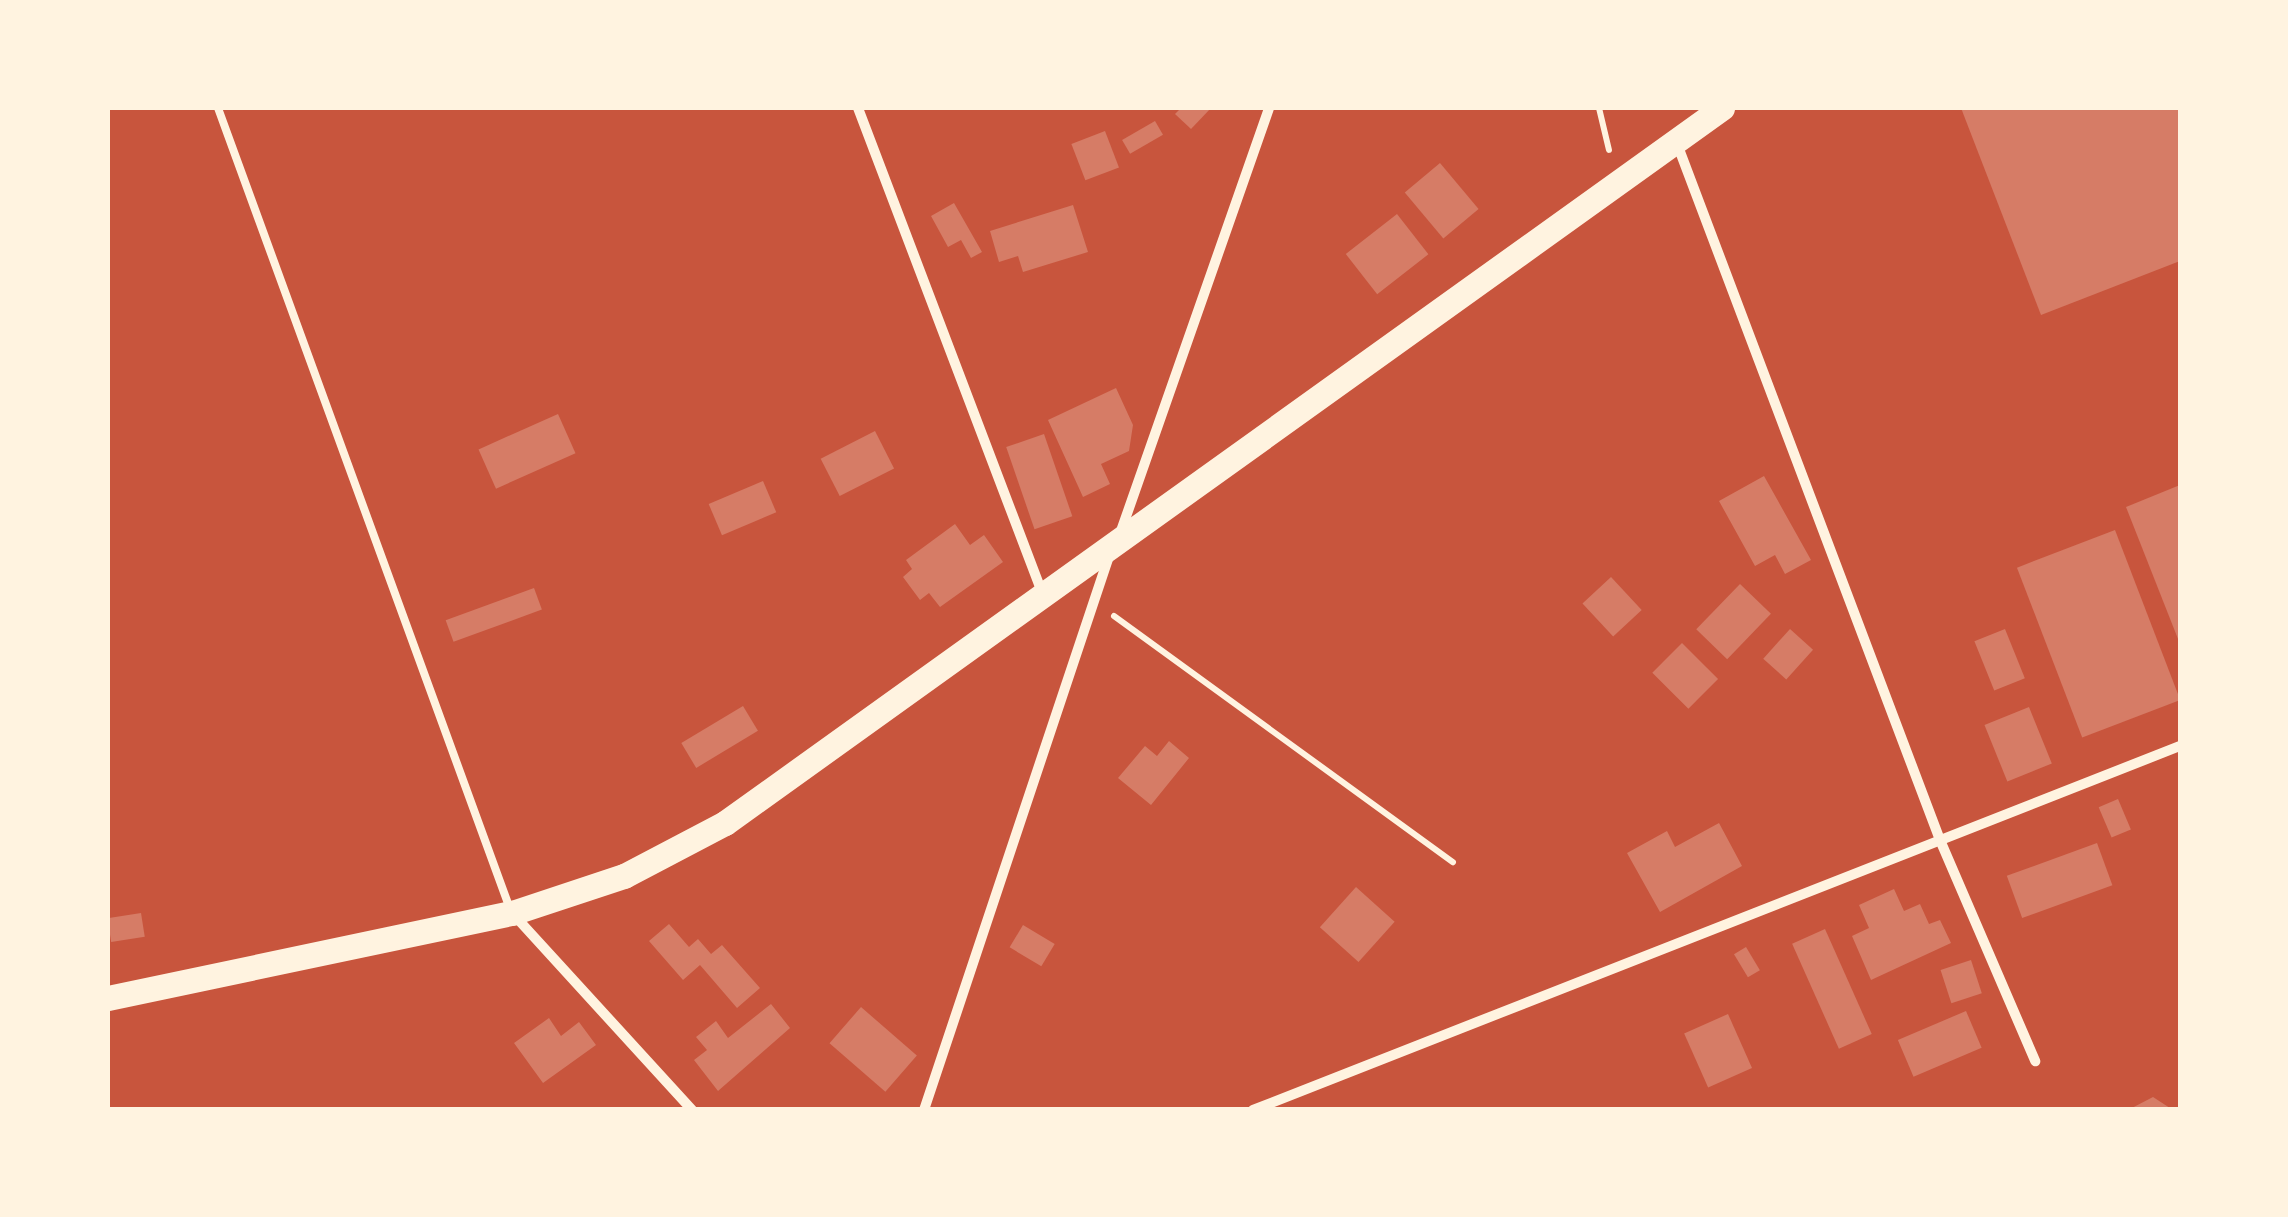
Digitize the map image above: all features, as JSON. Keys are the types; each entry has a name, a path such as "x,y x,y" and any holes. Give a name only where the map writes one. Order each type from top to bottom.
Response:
{"main road":[{"path":"108,998 512,913 624,876 725,824 1110,556 1722,108"}],"street":[{"path":"858,108 1046,600"},
{"path":"924,1110 1092,604 1269,108"},
{"path":"1676,140 1940,840 2035,1061"},
{"path":"1253,1110 2180,746"},
{"path":"512,913 692,1110"}],"lane":[{"path":"218,108 512,913"}],"path":[{"path":"1092,604 1452,862"}],"building":[{"path":"1181,108 1211,108 1191,129 1175,114"},
{"path":"1961,108 2180,108 2180,261 2041,315"},
{"path":"1155,121 1163,135 1130,154 1122,140"},
{"path":"1105,131 1119,167 1085,180 1071,144"},
{"path":"1440,163 1479,209 1443,239 1405,193"},
{"path":"954,203 982,252 971,258 961,240 948,247 931,216"},
{"path":"1073,205 1088,252 1023,272 1018,256 999,262 990,231"},
{"path":"1397,214 1428,254 1377,294 1346,254"},
{"path":"1116,388 1133,425 1129,451 1101,464 1110,484 1083,497 1048,420"},
{"path":"558,414 575,453 496,489 479,449"},
{"path":"875,431 894,468 840,496 821,459"},
{"path":"1044,434 1072,516 1035,529 1006,447"},
{"path":"1764,476 1811,560 1785,574 1775,555 1755,566 1719,501"},
{"path":"763,481 776,512 722,535 709,504"},
{"path":"2180,485 2180,644 2126,507"},
{"path":"955,524 970,545 984,535 1003,562 940,607 929,593 920,600 903,577 912,569 906,560"},
{"path":"2115,530 2180,700 2082,738 2017,568"},
{"path":"1611,577 1642,610 1613,637 1582,604"},
{"path":"1740,584 1771,614 1727,659 1696,629"},
{"path":"534,588 542,610 454,642 446,620"},
{"path":"1790,629 1813,650 1786,679 1763,659"},
{"path":"2005,629 2025,678 1994,691 1974,641"},
{"path":"1682,643 1718,679 1688,709 1652,673"},
{"path":"743,706 758,731 696,768 681,743"},
{"path":"2029,707 2052,764 2007,782 1984,725"},
{"path":"1169,741 1189,758 1151,805 1118,778 1145,746 1157,756"},
{"path":"2118,799 2131,829 2112,838 2099,807"},
{"path":"1719,823 1742,866 1660,912 1627,853 1667,831 1675,847"},
{"path":"2097,843 2112,885 2022,918 2007,876"},
{"path":"1356,887 1395,922 1359,962 1320,927"},
{"path":"1894,889 1904,911 1920,904 1929,924 1940,920 1951,943 1871,980 1852,936 1869,928 1859,905"},
{"path":"141,913 145,937 111,942 108,918"},
{"path":"669,924 689,947 698,939 711,954 722,945 760,988 737,1008 700,965 683,980 649,941"},
{"path":"1023,925 1055,944 1041,966 1010,947"},
{"path":"1825,929 1872,1034 1839,1049 1792,944"},
{"path":"1746,947 1760,970 1748,977 1734,954"},
{"path":"1971,960 1982,993 1951,1003 1941,970"},
{"path":"771,1004 790,1028 718,1091 694,1060 707,1050 696,1037 716,1021 728,1038"},
{"path":"861,1007 917,1056 885,1092 830,1043"},
{"path":"1966,1011 1982,1048 1914,1077 1898,1040"},
{"path":"1728,1014 1752,1068 1708,1087 1684,1034"},
{"path":"549,1018 561,1036 579,1022 596,1045 543,1083 514,1043"},
{"path":"2153,1097 2173,1110 2128,1110"}]}
